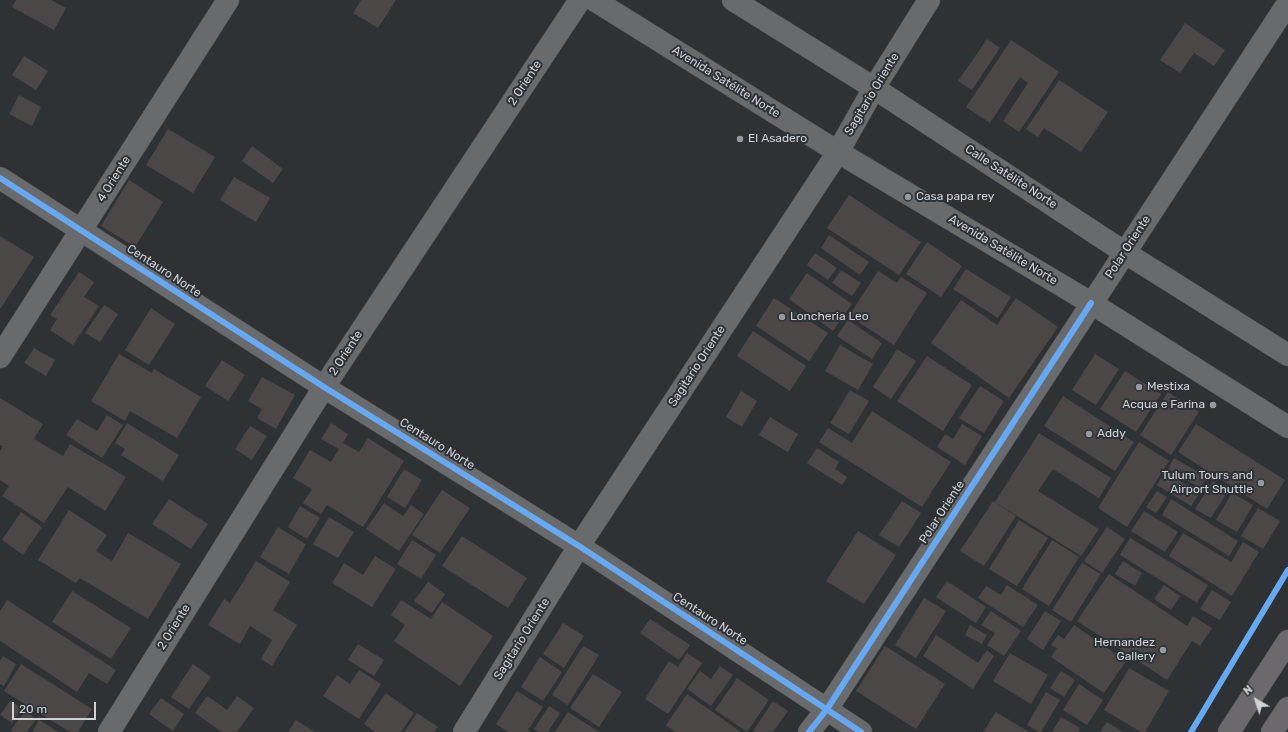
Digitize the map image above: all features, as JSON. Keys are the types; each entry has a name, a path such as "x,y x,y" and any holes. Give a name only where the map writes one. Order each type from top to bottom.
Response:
{"main road":[{"path":"1229,732 1288,641"},
{"path":"1272,732 1288,708"}],"street":[{"name":"4 Oriente","path":"0,357 228,0"},
{"name":"2 Oriente","path":"109,732 324,387 580,0"},
{"name":"Avenida Satélite Norte","path":"594,0 838,152 1091,303 1288,427"},
{"name":"Calle Satélite Norte","path":"733,0 874,88 1124,252 1288,355"},
{"name":"Sagitario Oriente","path":"464,732 579,546 838,152 874,88 930,0"},
{"name":"Polar Oriente","path":"809,732 826,709 1288,3"},
{"name":"Centauro Norte","path":"0,178 324,387 579,546 861,732"}],"building":[{"path":"16,0 51,0 66,8 54,30 12,7"},
{"path":"361,0 396,0 378,28 353,13"},
{"path":"1185,23 1225,50 1214,66 1194,53 1180,73 1160,60"},
{"path":"987,39 1000,48 972,90 958,81"},
{"path":"1011,40 1059,72 1019,132 1003,121 1028,83 1020,77 990,123 966,107"},
{"path":"24,56 48,71 36,90 12,75"},
{"path":"1059,80 1108,112 1081,152 1044,128 1038,137 1026,129"},
{"path":"19,95 41,107 32,126 9,114"},
{"path":"168,129 215,157 193,193 146,165"},
{"path":"252,146 283,169 273,183 242,161"},
{"path":"234,177 270,198 256,222 220,200"},
{"path":"129,180 163,202 135,247 101,226"},
{"path":"849,195 921,242 899,275 827,228"},
{"path":"829,235 869,262 860,275 821,248"},
{"path":"0,236 34,257 1,308 0,308"},
{"path":"927,242 962,266 941,297 906,274"},
{"path":"815,253 837,268 828,280 807,265"},
{"path":"966,269 1011,297 998,318 953,289"},
{"path":"841,270 861,283 852,296 832,283"},
{"path":"878,271 897,283 901,277 927,293 894,345 849,316"},
{"path":"79,272 94,282 84,297 99,306 73,345 50,330 57,319 50,315"},
{"path":"807,273 852,304 833,331 789,299"},
{"path":"774,298 828,333 809,361 756,326"},
{"path":"1016,298 1058,327 1009,398 931,343 961,300 997,325"},
{"path":"104,305 118,314 100,342 85,333"},
{"path":"151,308 175,324 149,365 125,350"},
{"path":"848,320 882,343 872,359 837,336"},
{"path":"753,331 806,366 790,391 737,356"},
{"path":"840,345 873,364 858,390 825,371"},
{"path":"34,348 55,360 46,376 24,363"},
{"path":"897,349 916,361 891,399 873,387"},
{"path":"119,354 152,373 154,369 201,397 177,438 130,411 125,421 91,401"},
{"path":"1095,354 1119,369 1096,405 1072,390"},
{"path":"927,356 972,385 943,431 897,401"},
{"path":"222,360 245,375 228,401 205,386"},
{"path":"1125,371 1161,394 1136,432 1100,409"},
{"path":"262,377 295,395 276,429 257,418 262,409 248,401"},
{"path":"980,386 1004,401 984,433 959,418"},
{"path":"850,390 869,401 849,434 830,423"},
{"path":"741,391 757,401 742,427 726,417"},
{"path":"1168,392 1199,412 1171,455 1140,435"},
{"name":"Addy","path":"1063,396 1134,442 1115,471 1044,426"},
{"path":"0,398 43,424 34,439 63,456 70,444 126,477 105,511 68,487 44,523 2,496 9,486 0,480 0,451 3,446 0,445"},
{"path":"872,411 951,462 922,507 819,442 828,428 852,443"},
{"path":"107,415 123,425 102,458 66,435 77,419 97,431"},
{"path":"770,417 798,434 788,452 759,435"},
{"path":"127,423 179,455 163,481 121,455 125,449 115,443"},
{"path":"331,423 348,434 343,443 359,452 368,438 404,461 363,527 327,505 321,514 303,503 312,489 293,478 310,450 331,462 339,449 321,439"},
{"path":"962,424 982,436 965,465 937,447 945,434 953,439"},
{"path":"1196,424 1285,480 1267,509 1178,452"},
{"path":"250,426 267,436 252,460 235,449"},
{"path":"1039,433 1111,478 1099,498 1053,469 1038,491 1099,529 1081,556 995,502"},
{"path":"1139,442 1169,461 1127,527 1098,508"},
{"path":"817,448 839,462 835,469 847,477 842,485 807,463"},
{"path":"1174,458 1207,477 1200,488 1168,469"},
{"path":"404,469 422,480 405,508 387,497"},
{"path":"1165,472 1200,493 1191,506 1157,485"},
{"path":"1213,481 1228,491 1211,518 1195,509"},
{"path":"442,490 470,508 440,553 412,535"},
{"path":"1157,491 1167,497 1156,513 1146,507"},
{"path":"1232,493 1253,505 1237,532 1216,520"},
{"path":"169,499 208,524 191,549 152,524"},
{"path":"1171,499 1238,541 1229,556 1162,515"},
{"path":"902,501 921,513 899,547 879,535"},
{"path":"993,501 1016,516 984,566 960,551"},
{"path":"384,503 403,516 411,505 424,514 399,551 366,529"},
{"path":"300,506 320,518 307,539 288,527"},
{"path":"1258,508 1280,521 1263,549 1241,536"},
{"path":"69,510 107,535 96,551 112,561 128,533 181,564 148,619 80,578 76,583 38,560"},
{"path":"1144,511 1178,532 1165,552 1131,531"},
{"path":"21,512 42,527 23,555 2,540"},
{"path":"329,517 354,532 338,558 313,544"},
{"path":"1019,520 1048,538 1017,586 989,569"},
{"path":"278,527 306,544 289,574 260,557"},
{"path":"1107,527 1125,539 1102,573 1084,561"},
{"path":"858,531 896,555 864,604 826,581"},
{"path":"1183,533 1231,562 1243,542 1259,552 1232,596 1169,556"},
{"path":"462,536 527,578 508,608 442,566"},
{"path":"1130,538 1208,585 1197,603 1120,555"},
{"path":"412,540 436,555 421,579 397,564"},
{"path":"1052,540 1079,557 1049,606 1022,589"},
{"path":"375,556 396,569 372,607 332,583 344,563 363,575"},
{"path":"256,561 290,582 273,610 297,625 272,666 261,659 272,640 250,626 240,644 208,625 224,599 230,603"},
{"path":"1123,561 1142,573 1135,586 1115,574"},
{"path":"1082,563 1101,574 1071,622 1052,610"},
{"path":"1109,574 1187,626 1193,616 1212,628 1200,646 1192,641 1167,680 1077,621"},
{"path":"947,581 986,607 976,623 936,597"},
{"path":"428,582 445,594 432,613 414,601"},
{"path":"1007,585 1038,605 1023,627 978,598 986,586 1001,595"},
{"path":"1164,585 1180,596 1171,610 1154,599"},
{"path":"1212,590 1231,602 1220,620 1200,609"},
{"path":"72,591 131,628 111,659 52,622"},
{"path":"924,598 946,611 916,658 895,645"},
{"path":"7,600 116,670 107,684 89,673 77,692 0,641 0,611"},
{"path":"401,600 431,619 442,602 493,636 460,686 394,641 405,625 391,615"},
{"path":"991,611 1021,631 1004,656 987,645 995,633 981,625"},
{"path":"1045,611 1061,621 1043,650 1027,639"},
{"path":"650,619 690,645 679,660 640,633"},
{"path":"563,623 584,636 564,668 543,654"},
{"path":"970,625 987,635 982,644 965,635"},
{"path":"1074,625 1126,661 1104,693 1051,657 1057,648 1051,645 1058,635 1064,639"},
{"path":"936,635 978,663 987,650 994,656 973,689 923,656"},
{"path":"358,644 384,660 374,676 348,660"},
{"path":"583,646 599,655 568,705 552,695"},
{"path":"885,646 945,684 916,729 856,691"},
{"path":"687,653 702,663 668,714 645,699 669,661 678,667"},
{"path":"1010,653 1048,675 1031,704 993,681"},
{"path":"3,656 16,664 4,686 0,684 0,661"},
{"path":"540,657 562,672 543,701 521,687"},
{"path":"21,664 92,709 78,732 70,732 4,691"},
{"path":"193,664 211,677 189,709 171,697"},
{"path":"720,666 733,675 711,706 687,689 700,671 711,679"},
{"path":"1129,668 1169,691 1145,732 1141,732 1104,710"},
{"path":"359,670 381,684 359,719 323,696 337,675 350,684"},
{"path":"1061,671 1075,680 1064,697 1050,688"},
{"path":"593,674 622,692 599,727 570,708"},
{"path":"737,678 769,700 747,732 715,710"},
{"path":"1079,684 1103,700 1087,725 1063,710"},
{"path":"517,691 543,707 528,730 531,732 508,732 496,724"},
{"path":"1046,692 1060,700 1041,732 1039,732 1027,725"},
{"path":"386,693 414,713 401,732 375,732 364,724"},
{"path":"687,694 741,732 675,732 666,725"},
{"path":"207,696 227,710 237,696 254,708 237,732 222,732 195,713"},
{"path":"161,698 184,714 173,731 149,714"},
{"path":"10,701 22,708 12,723 0,715"},
{"path":"773,701 788,711 773,732 754,732 753,731"},
{"path":"549,706 560,713 548,732 539,732 534,729"},
{"path":"25,711 36,719 27,732 14,732 11,730"},
{"path":"568,712 599,732 555,732"},
{"path":"996,712 1029,732 983,732"},
{"path":"417,713 438,727 434,732 404,732"},
{"path":"1061,717 1080,728 1078,732 1052,732"},
{"path":"39,720 59,732 32,732"},
{"path":"296,720 315,732 288,732"},
{"path":"1107,722 1123,732 1100,732"}],"cycle path":[{"path":"0,178 324,387 579,546 861,732"},
{"path":"809,732 827,709 1091,303"},
{"path":"1191,732 1288,570"}],"place":[{"name":"El Asadero","path":"740,139"},
{"name":"Casa papa rey","path":"908,197"},
{"name":"Loncheria Leo","path":"782,317"},
{"name":"Mestixa","path":"1139,387"},
{"name":"Acqua e Farina","path":"1213,405"},
{"name":"Addy","path":"1089,434"},
{"name":"Tulum Tours and Airport Shuttle","path":"1261,483"},
{"name":"Hernandez Gallery","path":"1163,650"}]}
